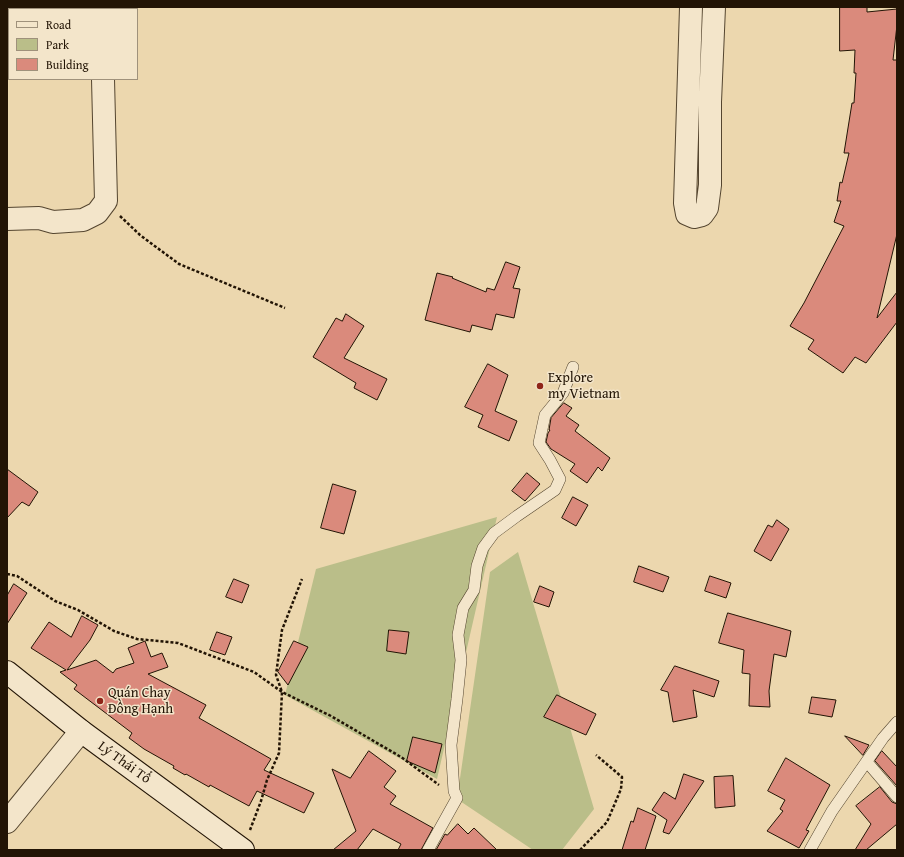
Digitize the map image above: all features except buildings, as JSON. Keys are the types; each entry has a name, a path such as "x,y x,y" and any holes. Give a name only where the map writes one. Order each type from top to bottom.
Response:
{"street":[{"path":"691,11 714,11 710,102 710,184 707,208 702,215 694,217 687,214 684,203 691,11"},
{"path":"7,219 39,218 53,222 83,220 96,213 106,201 103,80"},
{"name":"Lý Thái Tổ","path":"7,672 81,732 242,850"},
{"path":"7,822 81,732"}],"lane":[{"path":"428,850 457,798 454,792 451,745 461,660 458,635 463,608 474,590 477,566 483,548 494,534 555,490 560,479 539,443 545,415 563,393 573,367"},
{"path":"810,850 832,811 883,738 897,722"},
{"path":"867,762 897,797"}],"path":[{"path":"106,201 140,235 179,264 285,308"},
{"path":"7,574 17,576 56,601 78,610 114,631 137,639 178,643 254,672 282,692 331,716 401,757 457,798"},
{"path":"242,850 261,801 267,780 279,753 282,692 276,675 282,630 302,579"},
{"path":"580,850 607,822 621,789 622,777 596,755"}],"green space":[{"path":"497,517 437,779 285,695 316,569"},
{"path":"518,552 594,809 562,850 533,850 457,799 490,572"}],"place":[{"name":"Explore my Vietnam","path":"540,386"},
{"name":"Quán Chay Đồng Hạnh","path":"100,701"}]}
